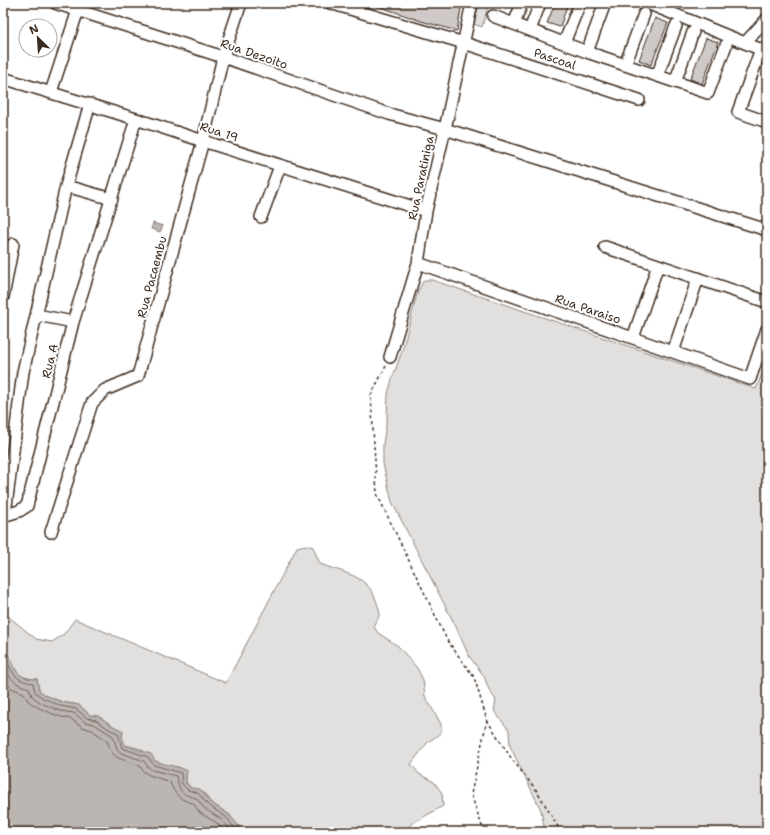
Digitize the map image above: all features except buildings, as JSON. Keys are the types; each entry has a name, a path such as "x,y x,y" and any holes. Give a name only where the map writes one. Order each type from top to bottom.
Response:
{"street":[{"name":"Rua Dezoito","path":"55,3 79,7 389,114 445,129 767,230"},
{"name":"Rua Pacaembu","path":"52,532 92,403 106,390 138,376 202,141 223,57 241,3"},
{"name":"Pascoal","path":"330,3 464,43 639,100"},
{"name":"Rua Paratiniga","path":"390,357 418,263 426,211 472,3"},
{"path":"514,24 522,3"},
{"path":"530,30 540,3"},
{"path":"564,43 580,3"},
{"path":"587,52 605,3"},
{"path":"625,65 645,8 667,6 745,43 764,50 738,112 767,122"},
{"path":"51,92 79,7"},
{"path":"493,16 587,52 708,93 726,45"},
{"path":"745,43 767,19"},
{"path":"657,76 676,26"},
{"path":"674,82 693,32"},
{"name":"Rua 19","path":"3,78 136,118 202,141 426,211"},
{"path":"4,516 23,372 66,186 90,104"},
{"name":"Rua A","path":"4,516 19,511 27,506 73,322 136,118"},
{"path":"261,217 280,166"},
{"path":"66,186 112,199"},
{"path":"3,297 13,244"},
{"path":"605,247 767,302"},
{"name":"Rua Paraiso","path":"418,263 750,379 767,329"},
{"path":"633,338 658,265"},
{"path":"673,352 698,278"},
{"path":"37,315 73,322"}],"path":[{"path":"390,357 371,395 377,494 447,640 474,677 487,720 511,758 536,791 561,832"},
{"path":"484,832 472,794 487,720"}],"shaded area":[{"path":"479,3 489,3 482,27 474,24"},
{"path":"424,280 432,280 756,389 767,361 767,832 542,832 544,826 541,810 510,746 509,730 494,711 496,700 489,690 484,676 469,656 456,627 392,502 383,464 383,444 387,419 388,394 402,351 418,291"},
{"path":"305,545 313,547 320,564 359,579 372,591 380,614 374,627 378,633 398,646 417,668 423,680 425,696 441,724 441,733 428,742 411,764 419,774 434,782 442,793 443,806 411,824 403,832 244,832 230,815 210,802 205,794 191,788 186,782 186,774 188,771 155,761 141,749 125,745 122,737 123,731 98,716 90,715 79,705 62,702 45,695 39,690 37,679 28,678 18,673 11,659 3,651 3,612 36,639 52,642 64,634 75,619 226,683 297,547"}],"water":[{"path":"153,223 163,226 160,232 151,229"},
{"path":"3,651 11,659 18,673 28,678 37,679 39,690 45,695 62,702 79,705 90,715 98,716 123,731 122,737 125,745 151,754 155,761 188,771 186,774 186,783 191,788 200,789 210,802 230,815 244,832 3,832"}]}
